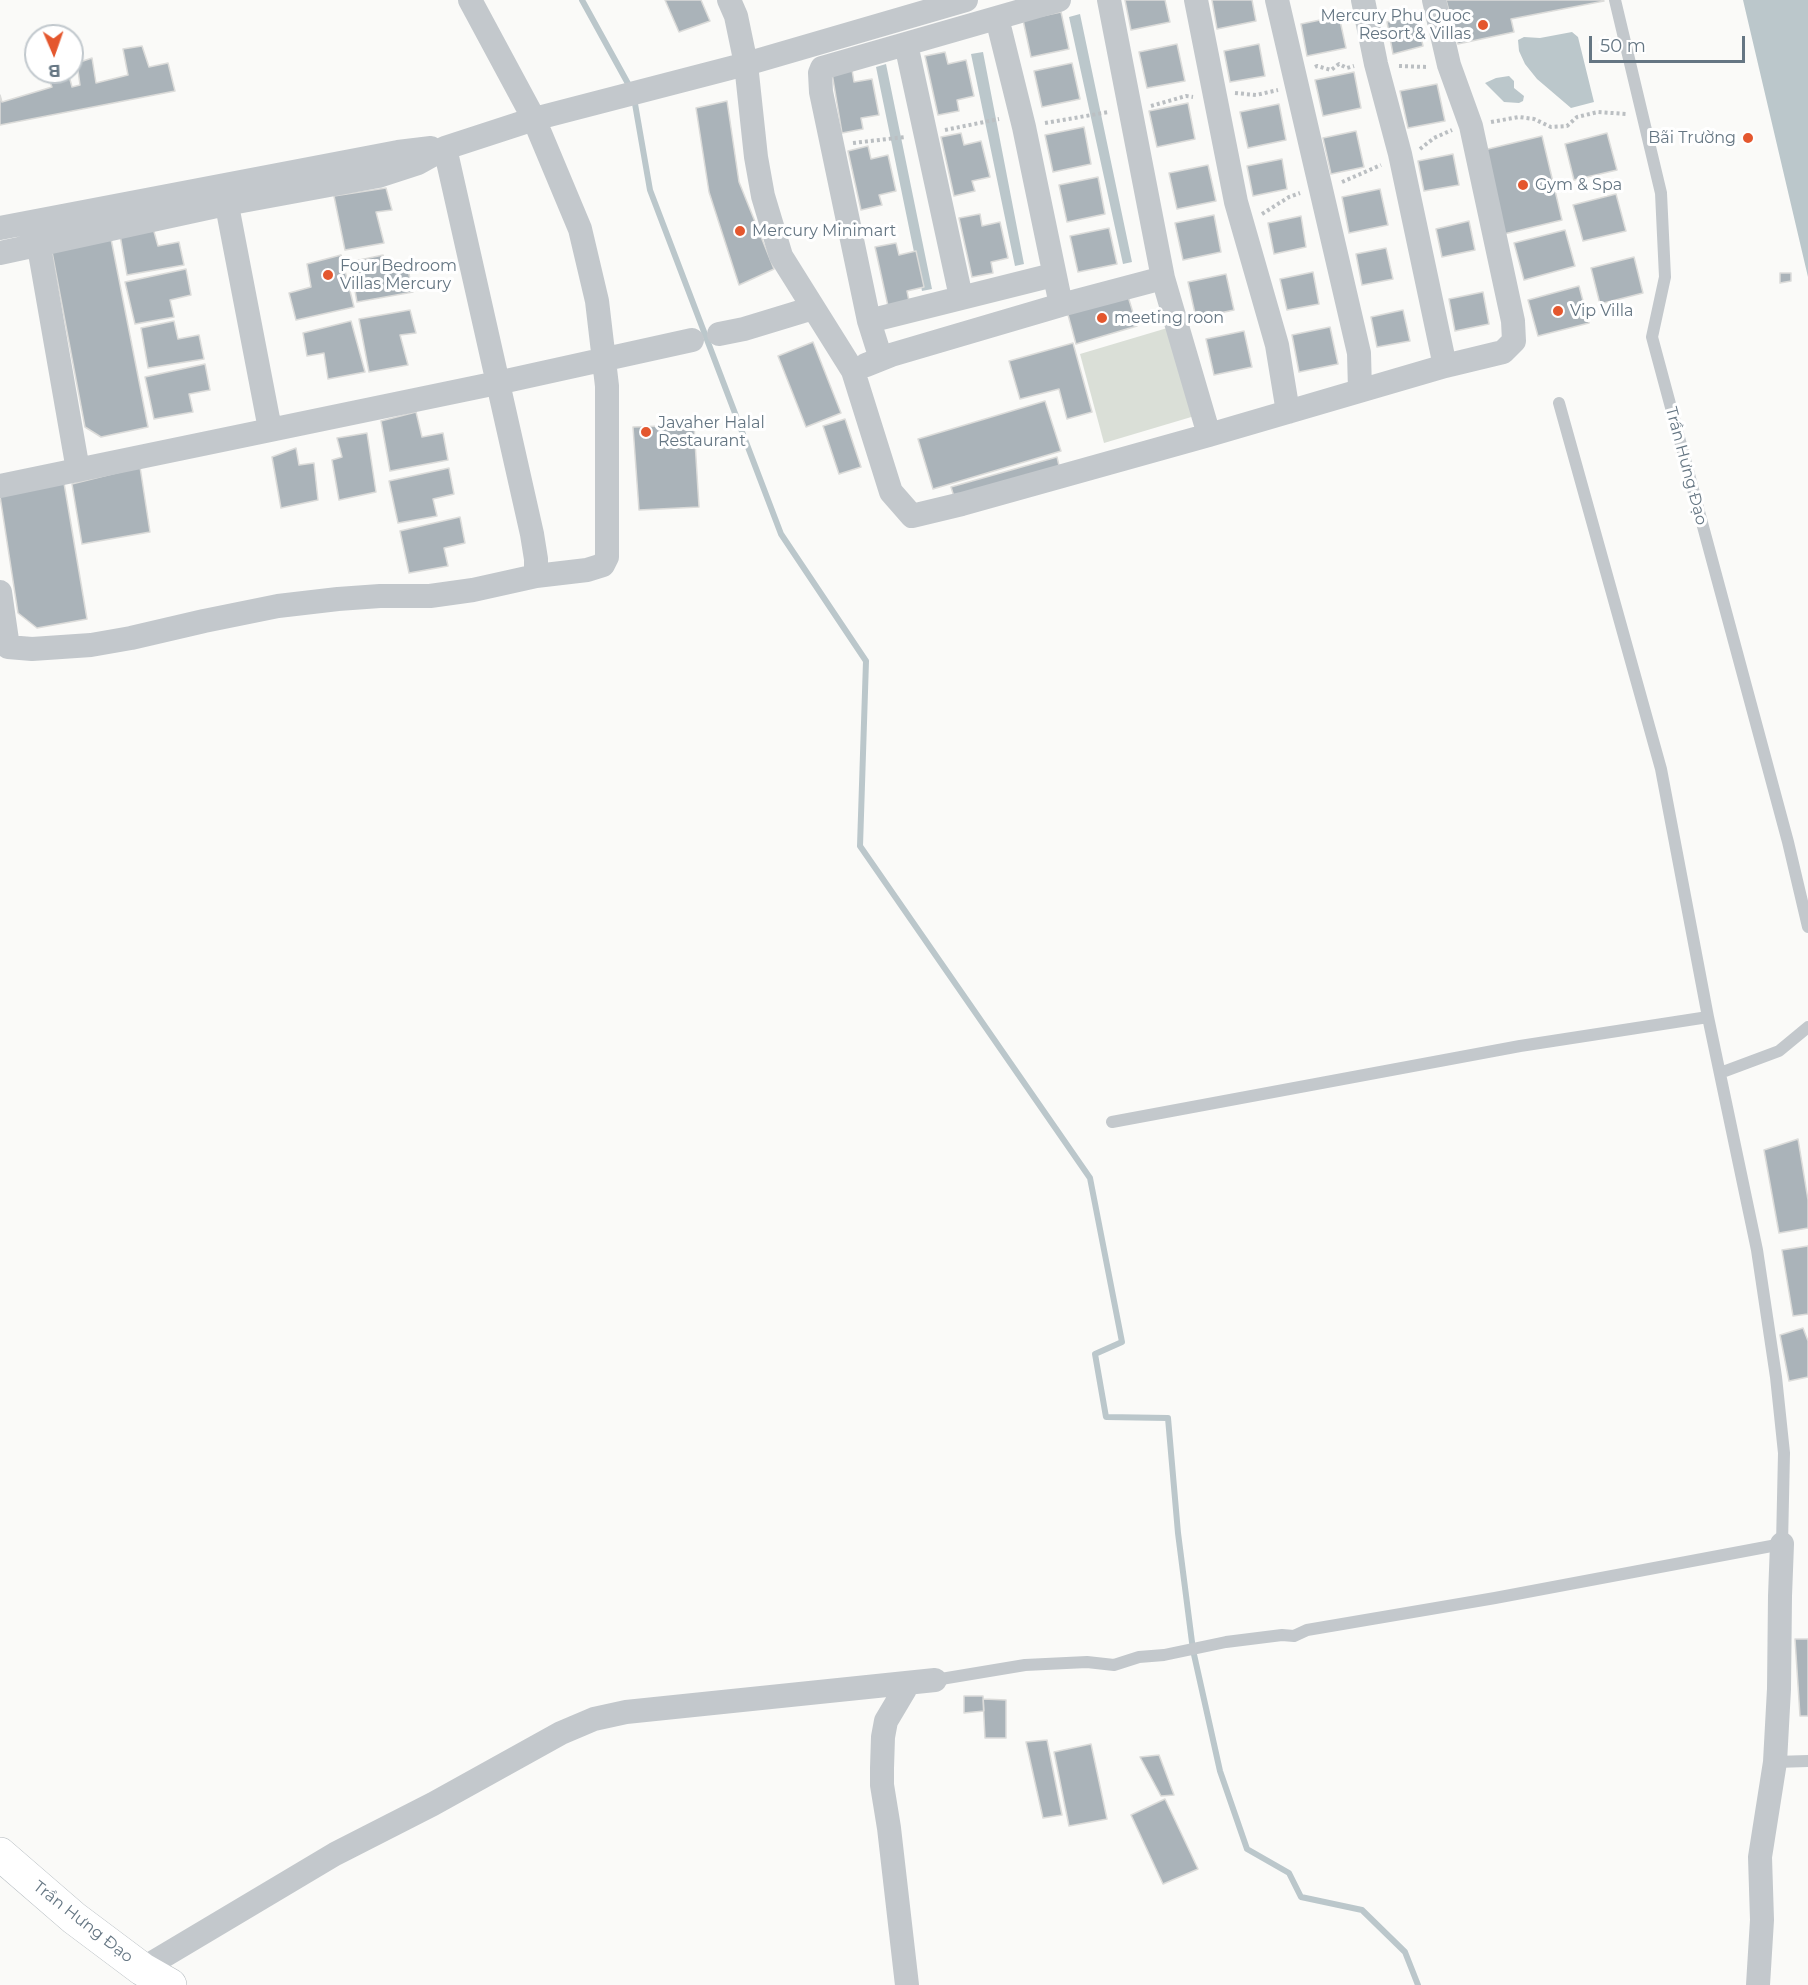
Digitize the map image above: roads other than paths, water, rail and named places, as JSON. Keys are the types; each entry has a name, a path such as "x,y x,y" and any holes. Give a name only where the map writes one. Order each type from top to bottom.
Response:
{"main road":[{"name":"Trần Hưng Đạo","path":"0,1854 74,1918 156,1977"}],"street":[{"path":"0,592 4,648 32,649 91,645 278,606 348,598 430,596 473,590 536,576 587,570 603,565 607,557 607,387 597,301 580,229 534,119 470,0"},
{"path":"729,0 736,16 746,63 756,157 763,196 781,256 853,371 891,492 912,516 974,501 1209,435 1444,366 1503,352 1514,341 1513,321 1471,126 1449,65 1434,0"},
{"path":"0,253 37,233 224,194 398,152 423,148 445,148 534,119 682,81 966,0"},
{"path":"881,359 869,321 821,92 822,68 1059,0"},
{"path":"1109,0 1163,278 1209,435"},
{"path":"1196,0 1238,211 1276,345 1288,412"},
{"path":"1277,0 1359,353 1360,390"},
{"path":"1363,0 1400,154 1444,366"},
{"path":"997,18 1024,127 1061,305"},
{"path":"906,44 961,297"},
{"path":"445,148 532,534 536,576"},
{"path":"224,194 270,429"},
{"path":"0,228 37,233"},
{"path":"37,233 78,470"},
{"path":"869,321 1053,275"},
{"path":"853,371 891,355 1061,305 1163,278"},
{"path":"719,334 744,329 813,308"},
{"path":"0,486 497,383 692,339"},
{"path":"1758,1985 1761,1920 1760,1857 1775,1762 1782,1544"},
{"path":"156,1977 335,1854 561,1733 586,1722 626,1712 935,1680"},
{"path":"907,1985 882,1785 882,1737 886,1721 908,1684"}],"lane":[{"name":"Trần Hưng Đạo","path":"1615,0 1661,193 1665,277 1652,337 1785,830 1808,927"},
{"path":"935,1680 1026,1665 1087,1662 1114,1665 1139,1657 1164,1655 1226,1642 1282,1635 1294,1636 1307,1630 1495,1598 1782,1544 1784,1453 1776,1377 1757,1250 1707,1017 1661,769 1559,403"},
{"path":"1112,1122 1520,1046 1707,1017"},
{"path":"1720,1073 1779,1051 1808,1027"},
{"path":"1775,1762 1808,1761"}],"waterway":[{"path":"582,0 631,89"},
{"path":"634,98 650,190 781,534 866,661 860,846 1090,1178 1122,1342 1095,1354 1106,1417 1168,1418 1178,1533 1193,1650 1220,1771 1247,1849 1289,1873 1301,1897 1362,1910 1405,1952 1418,1985"}],"place":[{"name":"Mercury Phu Quoc Resort & Villas","path":"1483,25"},
{"name":"Bãi Trường","path":"1748,138"},
{"name":"Gym & Spa","path":"1523,185"},
{"name":"Mercury Minimart","path":"740,231"},
{"name":"Four Bedroom Villas Mercury","path":"328,275"},
{"name":"Vip Villa","path":"1558,311"},
{"name":"meeting roon","path":"1102,318"},
{"name":"Javaher Halal Restaurant","path":"646,432"}]}
